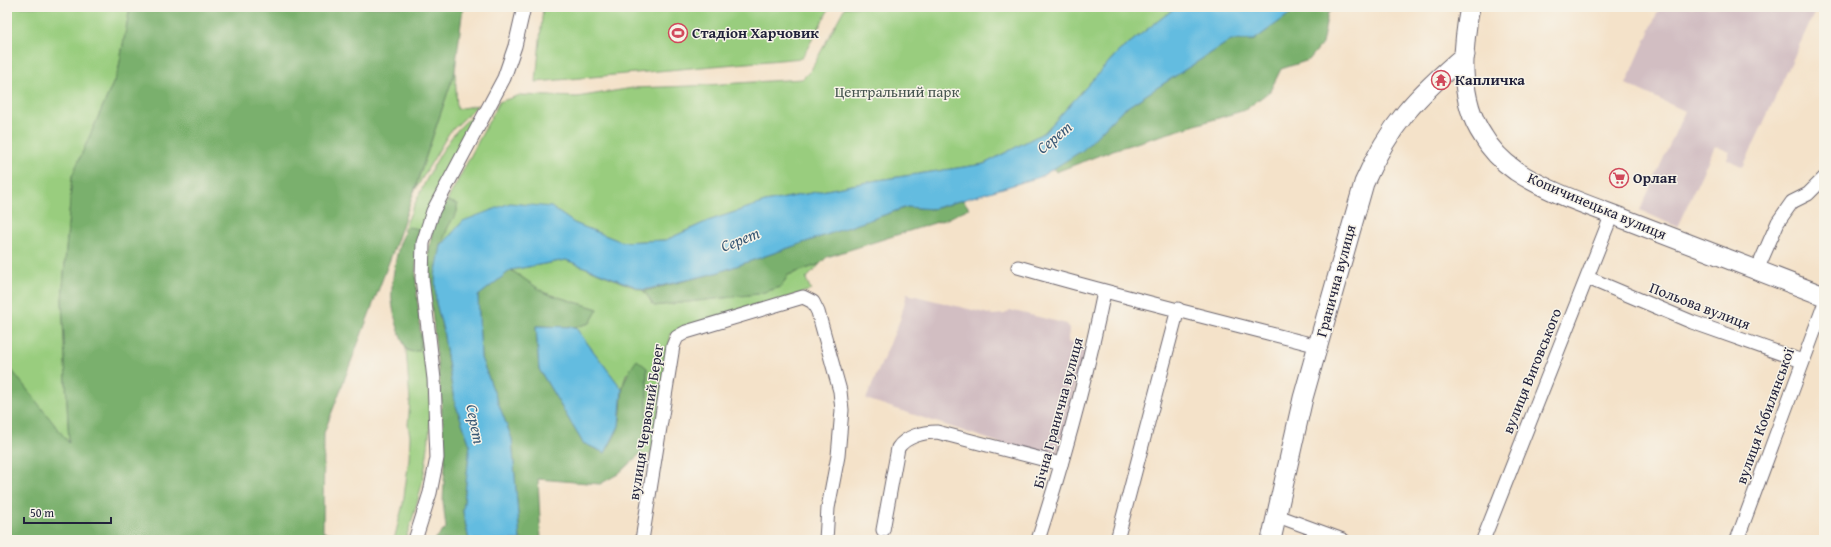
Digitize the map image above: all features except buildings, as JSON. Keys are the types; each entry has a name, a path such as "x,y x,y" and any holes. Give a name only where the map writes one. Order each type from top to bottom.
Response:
{"street":[{"path":"416,540 430,493 437,458 434,379 422,278 423,243 433,211 504,78 515,46 524,7"},
{"name":"Копичинецька вулиця","path":"1470,7 1465,55 1465,80 1470,110 1482,136 1498,156 1515,170 1532,180 1612,214 1824,296"},
{"name":"Гранична вулиця","path":"1270,540 1303,398 1354,212 1364,183 1376,156 1392,129 1405,112 1430,86 1465,55"},
{"path":"1757,270 1778,222 1792,202 1808,194 1824,178"},
{"name":"вулиця Виговського","path":"1483,540 1529,420 1588,278 1612,214"},
{"path":"1018,267 1104,292 1178,309 1318,346"},
{"name":"Польова вулиця","path":"1588,278 1692,322 1802,361"},
{"name":"Бічна Гранична вулиця","path":"1038,540 1061,464 1104,292"},
{"name":"вулиця Червоний Берег","path":"642,540 673,346 677,337 686,332 803,297 813,302 818,312 842,404 841,431 828,508 826,540"},
{"name":"вулиця Кобилянської","path":"1737,540 1824,305"},
{"path":"1117,540 1178,309"},
{"path":"883,530 898,448 905,441 921,434 937,432 1061,464"},
{"path":"1276,515 1343,540"}],"shaded area":[{"path":"1660,7 1817,7 1743,167 1727,159 1730,152 1715,146 1677,227 1640,210 1685,111 1626,84"},
{"path":"907,294 993,315 1005,314 1010,310 1067,324 1069,329 1068,342 1086,349 1058,452 1050,456 1012,447 866,399 900,320"}],"green space":[{"path":"7,7 130,7 118,72 72,176 62,300 69,444 7,364"},
{"path":"130,7 463,7 455,71 397,241 324,433 323,532 378,540 7,540 7,364 69,443 62,300 72,176 118,72"},
{"name":"Стадіон Харчовик","path":"543,7 830,7 802,58 536,82"},
{"name":"Центральний парк","path":"845,7 1176,7 1118,52 1045,132 984,164 878,180 765,202 708,221 666,240 622,242 574,223 551,207 463,221 441,246 448,227 457,212 457,204 447,201 499,102 520,95 577,97 633,88 802,79 811,70"},
{"path":"1299,7 1337,7 1328,13 1322,44 1309,60 1281,69 1270,91 1245,110 1113,150 1056,172 1053,168 1083,150 1121,111 1231,40 1254,40"},
{"path":"455,71 457,109 478,105 449,133 414,192"},
{"path":"472,117 475,120 419,237 403,231 423,186 441,153 451,138"},
{"path":"963,200 969,208 947,219 827,257 820,264 788,275 781,287 758,294 654,306 644,291 716,273 907,207 932,209"},
{"path":"447,201 457,204 457,212 448,227 441,246 436,303 443,330 454,400 470,445 463,512 469,540 434,540 446,528 443,501 445,464 441,399 427,261 433,227"},
{"path":"409,227 419,229 416,284 420,350 412,352 406,349 399,331 392,301 392,284 398,249 405,231"},
{"path":"566,260 644,291 654,306 758,294 781,287 788,275 820,264 806,279 811,290 671,334 652,455 640,454 647,427 647,368 626,374 622,389 575,327 590,323 598,309 545,293 511,270"},
{"path":"511,270 545,293 598,309 590,323 575,327 536,326 539,369 583,443 605,453 615,436 619,425 622,391 626,377 637,360 647,368 647,427 640,454 618,474 600,484 538,479 541,540 520,540 512,439 481,358 478,296"},
{"path":"421,333 424,335 430,393 428,449 417,504 405,540 394,540 403,504 409,459 410,436 408,425 410,401 406,349 409,351 420,350"}],"water":[{"name":"Серет","path":"1176,7 1299,7 1254,40 1231,40 1121,111 1083,150 1040,177 932,209 907,207 716,273 644,290 566,260 511,270 478,296 481,358 512,439 520,540 469,540 463,512 470,445 454,400 443,330 436,303 435,276 441,246 463,221 510,203 551,207 574,223 622,242 666,240 708,221 765,202 878,180 984,164 1045,132 1118,52"},
{"path":"536,326 575,327 622,389 619,426 605,453 583,443 539,369"}],"place":[{"name":"Стадіон Харчовик","path":"678,33"},
{"name":"Капличка","path":"1441,80"},
{"name":"Орлан","path":"1619,178"}]}
